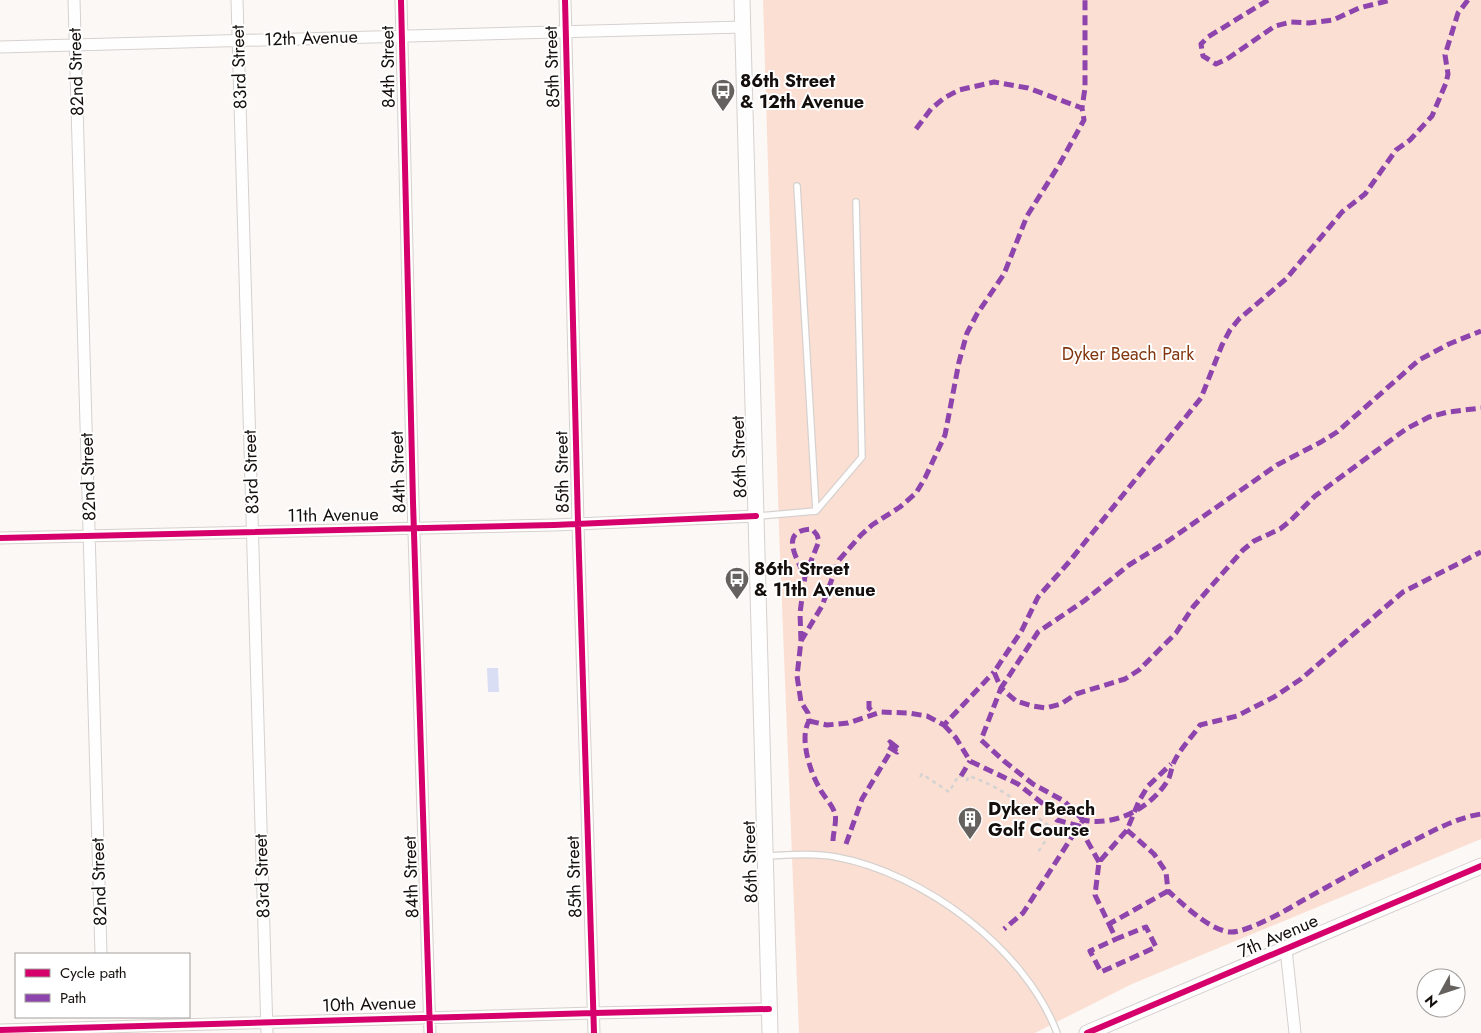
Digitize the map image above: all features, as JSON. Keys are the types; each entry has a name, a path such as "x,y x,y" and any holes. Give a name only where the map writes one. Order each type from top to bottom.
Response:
{"main road":[{"name":"86th Street","path":"742,0 770,1033"},
{"name":"7th Avenue","path":"1087,1033 1481,866"}],"street":[{"name":"82nd Street","path":"74,0 101,953"},
{"name":"83rd Street","path":"238,0 266,1028"},
{"name":"84th Street","path":"401,0 414,529 430,1033"},
{"name":"85th Street","path":"565,0 578,524 594,1033"},
{"name":"12th Avenue","path":"0,47 566,30 743,27"},
{"name":"11th Avenue","path":"0,538 252,531 414,529 756,516"},
{"path":"1286,949 1295,1033"},
{"name":"10th Avenue","path":"0,1030 103,1026 266,1028 430,1017 769,1009"}],"lane":[{"path":"797,186 816,511"},
{"path":"756,516 816,511 862,457 856,202"},
{"path":"765,856 802,854 849,860 886,873 932,895 988,936 1014,963 1034,989 1050,1015 1057,1033"}],"path":[{"path":"920,777 922,774 949,792 959,775 967,780 969,776 992,785 1018,800 1053,828 1038,852"}],"green space":[{"name":"Dyker Beach Park","path":"763,0 1481,0 1481,839 1132,984 1035,1033 799,1033 779,530"}],"water":[{"path":"487,668 498,668 499,692 488,692"}],"marked path":[{"path":"916,129 931,109 944,98 959,90 994,82 1028,88 1082,108 1085,88 1085,0"},
{"path":"1268,0 1208,37 1201,44 1203,56 1216,64 1227,59 1275,26 1291,22 1309,23 1333,20 1359,8 1391,0"},
{"path":"1468,0 1458,13 1445,55 1448,74 1446,83 1432,116 1410,140 1396,150 1365,194 1342,212 1286,279 1239,319 1230,330 1201,398 1069,562 1038,597 1022,630 994,672 1001,688 1038,632 1084,601 1129,565 1168,541 1277,465 1337,432 1419,360 1449,344 1481,331"},
{"path":"833,841 835,814 816,781 809,764 805,745 806,728 809,721 808,713 801,702 797,676 801,641 822,606 839,560 872,525 900,507 916,493 925,478 945,435 959,362 967,333 977,314 1004,274 1027,216 1084,120 1082,108"},
{"path":"1083,820 1064,801 1033,784 981,740 1001,688 1016,701 1046,708 1061,704 1076,694 1125,679 1139,670 1176,633 1193,607 1243,550 1254,541 1280,529 1315,496 1406,429 1429,417 1448,412 1481,408"},
{"path":"801,641 800,613 805,576 819,541 812,529 795,534 793,540 795,554 805,576"},
{"path":"1099,862 1079,826 1083,820 1107,821 1119,818 1142,807 1152,799 1168,780 1177,757 1200,725 1237,716 1274,697 1301,679 1403,592 1481,552"},
{"path":"809,721 827,725 848,723 881,712 927,716 944,725 994,672"},
{"path":"869,701 869,708 875,714"},
{"path":"944,725 956,738 970,761 1018,784 1042,803 1057,820 1079,826 1023,913 1004,929"},
{"path":"890,742 899,749 897,752 887,746 890,742"},
{"path":"846,844 862,799 892,749"},
{"path":"961,776 970,761"},
{"path":"1168,891 1109,924 1095,895 1099,862 1127,830 1139,801 1148,786 1171,764"},
{"path":"1127,830 1154,854 1166,872 1168,891 1206,922 1214,927 1231,932 1247,929 1266,920 1434,830 1452,822 1481,814"},
{"path":"1109,924 1116,939 1146,927 1156,947 1101,972 1090,951 1116,939"}],"cycle path":[{"path":"401,0 413,502 430,1033"},
{"path":"565,0 578,524 594,1033"},
{"path":"0,538 554,525 756,516"},
{"path":"1087,1033 1481,866"},
{"path":"0,1030 769,1009"}],"place":[{"name":"86th Street & 12th Avenue","path":"723,112"},
{"name":"86th Street & 11th Avenue","path":"737,600"},
{"name":"Dyker Beach Golf Course","path":"970,840"}]}
